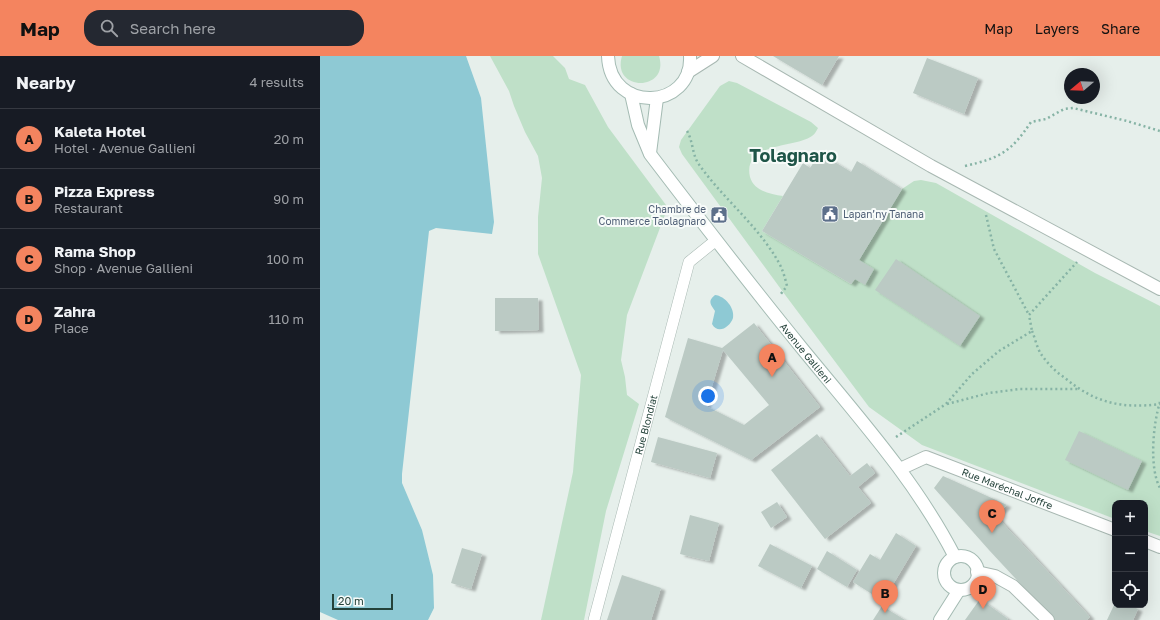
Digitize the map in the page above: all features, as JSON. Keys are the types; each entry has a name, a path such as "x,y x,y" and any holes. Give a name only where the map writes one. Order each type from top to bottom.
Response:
{"main road":[{"path":"608,56 608,65 613,77 620,87 631,94 644,98 657,98 670,93 681,84 688,72 690,56"},
{"path":"688,72 713,56"},
{"path":"742,56 931,166 1160,289"},
{"name":"Avenue Gallieni","path":"631,94 638,125 650,154 768,307 900,469 941,529 955,557"},
{"path":"650,154 657,98"},
{"name":"Rue Maréchal Joffre","path":"900,469 926,457 1112,529"},
{"path":"1148,542 1160,547"},
{"path":"955,557 965,557 970,559 974,562 978,572 972,586 959,590 953,589 949,585 945,580 944,575 946,564 955,557"},
{"path":"978,572 995,576 1012,586 1048,620"},
{"path":"940,620 959,590"}],"lane":[{"name":"Rue Blondiat","path":"594,620 689,262 716,241"}],"path":[{"path":"960,167 985,162 1008,151 1021,137 1031,122 1046,119 1064,108 1073,108 1096,113 1160,131"},
{"path":"687,131 691,138 697,161 716,186 763,239 780,264 787,286 768,307"},
{"path":"984,195 985,211 994,249 1029,315 1032,331 1041,354 1055,371 1078,389 1104,402 1134,406 1160,404 1153,435 1156,481 1160,488"},
{"path":"1029,315 1087,251"},
{"path":"883,447 946,404 972,374 994,355 1032,331"},
{"path":"946,404 989,392 1020,389 1078,389"}],"green space":[{"path":"490,56 553,56 565,68 569,79 585,85 608,127 666,205 666,212 627,315 621,360 627,395 639,404 606,511 584,620 541,620 573,472 581,375 538,254 538,217 542,178 538,156 525,132 509,91"},
{"path":"622,56 659,56 660,68 656,76 649,81 640,83 632,81 625,76 621,68"},
{"path":"729,81 737,83 811,122 818,128 813,135 804,140 762,152 754,158 750,166 750,177 755,186 759,189 768,193 783,196 762,231 851,284 855,279 859,260 902,189 914,181 921,180 936,183 1095,273 1160,306 1160,536 1148,532 1148,500 1112,500 1112,518 922,445 869,407 682,154 679,147 681,140 720,86"}],"water":[{"path":"320,56 466,56 481,98 494,222 492,234 436,228 429,231 402,474 402,483 422,530 433,575 434,608 428,620 338,620 320,612"},
{"path":"715,295 726,300 731,307 733,314 733,318 727,327 720,329 717,329 712,324 715,311 710,301"}],"building":[{"path":"773,56 839,56 822,85"},
{"path":"927,58 978,78 964,114 913,93"},
{"name":"Lapan’ny Tanana","path":"820,153 851,172 857,161 902,189 859,260 874,269 865,285 855,279 851,284 762,231 803,163 810,168"},
{"path":"896,259 980,316 960,346 875,290"},
{"path":"495,298 538,298 539,330 495,331"},
{"path":"754,323 820,407 751,460 665,417 688,338 722,348","holes":["723,350 769,405 744,425 706,406"]},
{"path":"1079,431 1142,461 1128,490 1065,460"},
{"path":"817,434 850,476 867,463 875,473 858,487 871,503 825,539 771,470"},
{"path":"658,437 717,453 710,478 651,462"},
{"path":"943,476 1007,505 996,516 1090,617 1087,620 1054,620 934,488"},
{"path":"777,502 787,517 771,528 761,512"},
{"path":"690,515 719,523 709,561 680,554"},
{"path":"896,533 916,546 883,601 853,582 870,554 880,560"},
{"path":"770,544 812,566 801,588 758,566"},
{"path":"462,548 482,554 471,589 451,583"},
{"path":"827,551 857,570 847,587 817,569"},
{"path":"622,575 661,588 651,620 607,620"},
{"path":"980,599 1008,619 965,620"},
{"path":"882,606 905,620 873,620"},
{"path":"1113,608 1138,609 1133,620 1107,620"}],"place":[{"name":"Lapan’ny Tanana","path":"830,214"},
{"name":"Chambre de Commerce Taolagnaro","path":"719,215"},
{"name":"Kaleta Hotel","path":"772,377"},
{"name":"Rama Shop","path":"992,533"},
{"name":"Zahra","path":"983,609"},
{"name":"Pizza Express","path":"885,613"}],"district":[{"name":"Tolagnaro","path":"793,156"}]}
